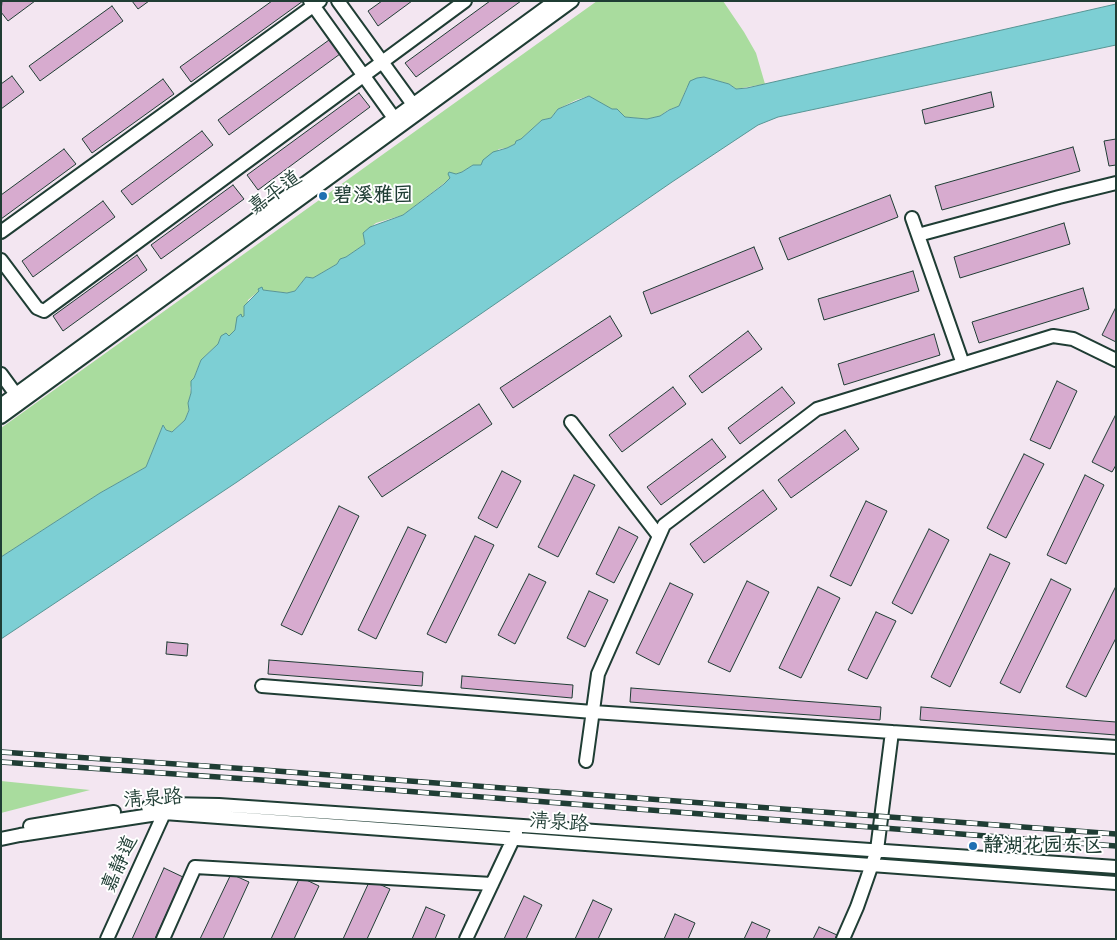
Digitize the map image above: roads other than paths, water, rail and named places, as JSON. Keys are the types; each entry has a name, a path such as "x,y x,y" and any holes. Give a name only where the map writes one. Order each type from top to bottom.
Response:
{"street":[{"path":"338,1 416,108"},
{"path":"1,260 37,308 44,311 465,1"},
{"name":"嘉平道","path":"1,416 19,398 416,108 555,1"},
{"name":"嘉平道","path":"416,108 572,1"},
{"path":"1,232 314,3 397,122"},
{"path":"918,235 1116,183"},
{"path":"912,218 963,364"},
{"path":"586,761 598,674 664,525 817,408 1053,336 1073,339 1116,360"},
{"path":"1,374 19,398"},
{"name":"嘉平道","path":"1,405 19,398"},
{"path":"571,422 659,536"},
{"path":"262,686 593,712 1116,747"},
{"path":"844,939 877,850 892,732"},
{"name":"清泉路","path":"1,832 54,820 166,808 219,805 1116,867"},
{"name":"清泉路","path":"1,840 166,808 513,839 1116,883"},
{"name":"嘉静道","path":"107,939 166,808"},
{"path":"466,939 519,826"},
{"path":"163,939 195,867 492,884"}],"water":[{"path":"1116,4 1116,45 778,117 758,125 672,182 237,482 1,639 1,557 100,493 146,467 163,425 166,430 172,432 185,420 189,410 191,381 201,360 218,344 221,336 226,333 229,336 235,330 237,317 241,314 242,317 244,316 244,306 259,291 258,289 262,287 263,290 287,293 295,291 306,277 313,278 365,244 363,233 370,227 403,215 444,184 450,178 449,172 456,174 473,165 481,165 483,160 493,152 515,144 516,141 521,139 542,120 551,118 558,109 589,96 612,109 617,109 625,117 647,119 660,116 679,106 690,81 697,78 704,77 729,84 736,89 747,88"}],"railway":[{"path":"1,752 1116,834"},
{"path":"1,762 262,780 1116,846"}],"place":[{"name":"碧溪雅园","path":"323,196"},
{"name":"静湖花园东区","path":"973,846"}]}
